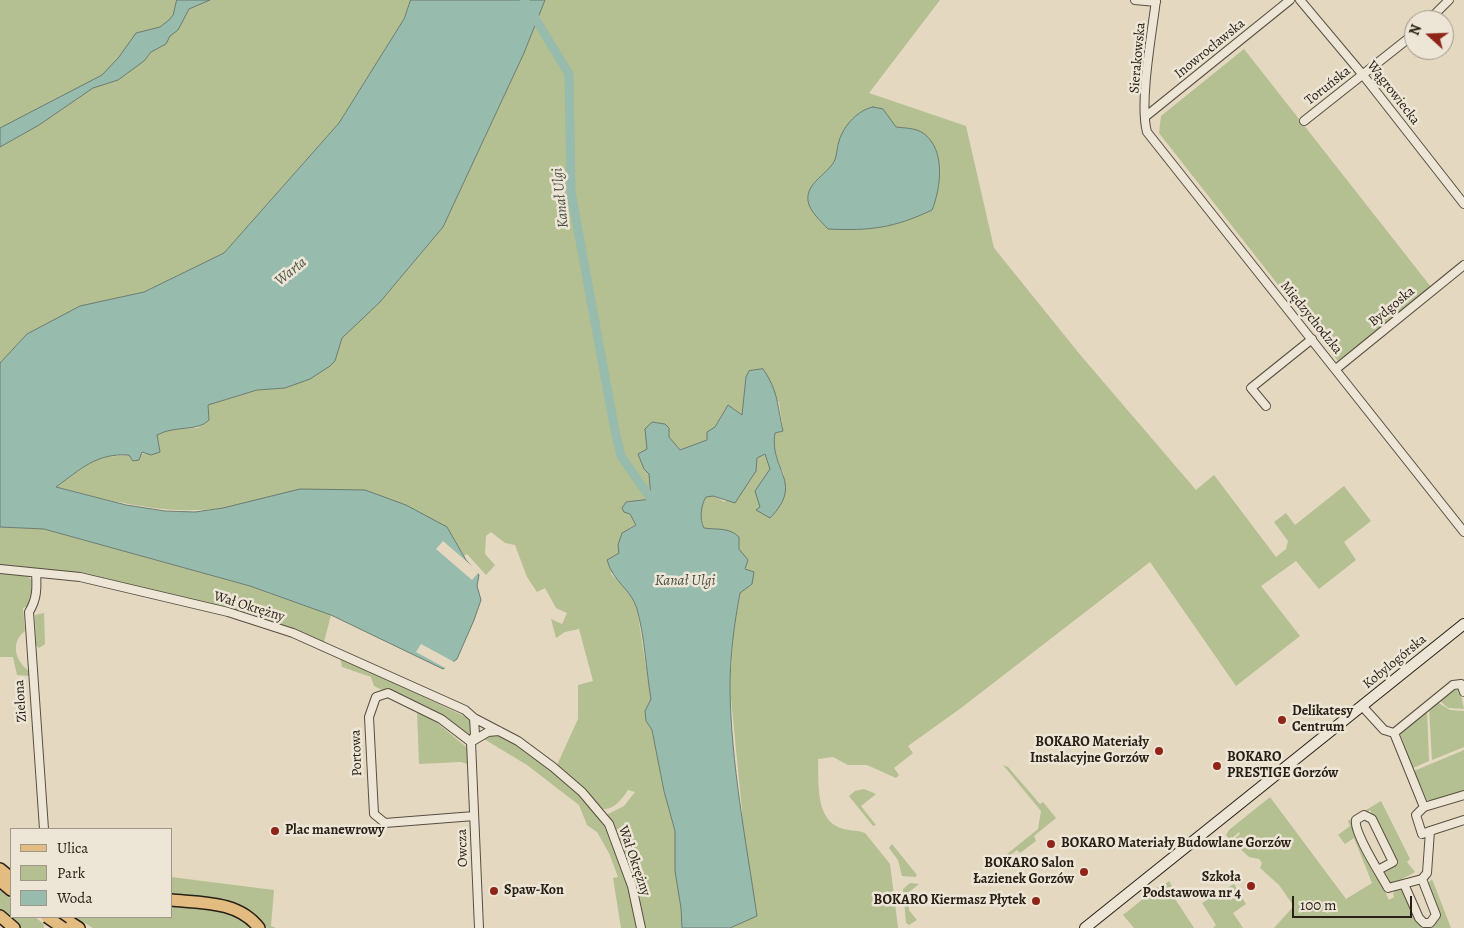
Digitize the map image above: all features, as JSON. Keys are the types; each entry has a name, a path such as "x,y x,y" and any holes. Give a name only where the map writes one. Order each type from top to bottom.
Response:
{"main road":[{"path":"4,875 10,888"},
{"path":"172,900 233,909 249,916 259,928"},
{"path":"0,916 14,928"},
{"path":"48,918 63,928"},
{"path":"64,918 79,928"}],"street":[{"name":"Sierakowska","path":"1135,0 1156,1 1145,116"},
{"name":"Inowrocławska","path":"1145,116 1290,0"},
{"name":"Wągrowiecka","path":"1300,0 1363,75 1464,204"},
{"path":"1440,10 1449,0"},
{"name":"Toruńska","path":"1304,121 1404,42"},
{"name":"Międzychodzka","path":"1145,116 1147,132 1464,532"},
{"name":"Bydgoska","path":"1336,369 1464,264"},
{"path":"1266,406 1251,388 1312,339"},
{"name":"Wał Okrężny","path":"0,569 80,577 256,621 293,633 459,707 474,718 518,741 553,767 582,792 609,824 632,886 641,928"},
{"name":"Zielona","path":"36,573 35,604 29,612 44,828"},
{"name":"Kobylogórska","path":"1085,928 1464,624"},
{"path":"1394,732 1452,684 1461,684 1464,692"},
{"name":"Portowa","path":"471,742 441,719 388,693 376,697 368,717 374,814 385,823 474,816"},
{"path":"1362,706 1384,730 1394,732"},
{"path":"471,742 475,735 474,718"},
{"path":"471,742 488,732 499,731"},
{"path":"1394,732 1424,807"},
{"name":"Owcza","path":"471,742 479,928"},
{"path":"1464,795 1424,807 1416,815 1422,834 1464,820"},
{"path":"1378,870 1393,862 1372,820 1364,815 1359,816 1355,823 1356,828 1378,870 1388,888 1422,879 1427,873 1430,831"},
{"path":"1404,884 1419,918 1424,922 1430,923 1436,915 1422,879"}],"green space":[{"path":"0,0 411,0 404,19 339,123 224,253 144,292 80,307 27,334 0,363"},
{"path":"545,0 940,0 869,93 966,126 994,248 1082,357 1196,490 1214,475 1276,557 1286,549 1288,541 1274,522 1286,513 1295,525 1344,486 1371,521 1344,542 1356,560 1319,589 1296,561 1261,586 1300,636 1236,686 1150,562 961,708 908,746 913,753 894,768 899,775 896,778 867,765 848,765 833,757 818,759 820,797 825,815 838,827 865,833 890,864 898,928 730,928 742,811 730,688 733,636 740,593 752,584 739,549 739,537 704,528 701,516 706,496 713,496 725,502 757,458 765,454 771,469 759,494 759,499 764,511 770,518 784,474 777,459 774,444 775,433 783,431 779,402 746,377 742,415 728,405 707,440 680,450 669,437 669,428 665,424 652,422 647,449 638,454 644,469 650,474 651,499 626,502 622,508 630,514 636,525 629,528 611,574 631,594 637,609 651,699 645,711 646,721 652,730 664,791 675,831 675,871 682,928 643,928 633,884 624,856 606,815 624,806 635,792 628,790 616,805 602,809 597,807 578,783 557,765 578,719 578,685 593,681 579,629 565,632 556,638 551,619 562,624 567,613 556,608 545,588 537,592 527,577 515,545 505,543 491,532 486,536 485,554 495,565 486,575 467,554 464,556 447,527 223,508 201,510 159,509 118,502 55,487 95,458 160,452 157,435 167,429 198,428 209,420 208,405 257,390 285,388 335,361 341,338 380,302 443,227 524,53"},
{"path":"1244,49 1431,287 1338,361 1159,133 1161,116"},
{"path":"15,526 44,529 250,586 331,615 324,642 202,602 104,579 65,572 0,566 0,527"},
{"path":"0,573 25,575 32,582 32,595 29,606 23,608 25,631 17,640 16,646 20,662 29,671 29,676 17,675 13,657 0,657"},
{"path":"44,613 45,644 39,648 36,645 35,615"},
{"path":"340,657 470,719 472,722 471,742 441,719 374,686 371,677 342,667"},
{"path":"1453,689 1460,690 1464,709 1448,708 1439,700"},
{"path":"1437,702 1450,710 1464,711 1464,747 1432,760 1429,707"},
{"path":"1427,710 1429,761 1413,768 1400,733"},
{"path":"417,711 436,722 470,750 470,765 461,762 419,764"},
{"path":"497,733 520,744 551,768 572,787 601,821 619,857 632,901 637,928 621,928 613,878 618,877 609,853 597,832 587,825 579,805 527,765 484,739"},
{"path":"1464,750 1464,792 1431,801 1427,800 1414,771"},
{"path":"1003,765 1008,767 1040,804 1043,802 1056,818 1034,836 1036,841 1020,853 1017,850 992,869 991,867 1038,829 1041,811"},
{"path":"864,789 876,794 861,806 876,825 873,826 849,796 855,791"},
{"path":"1270,797 1346,899 1372,883 1354,838 1345,844 1338,835 1350,826 1348,821 1381,801 1410,859 1407,862 1415,872 1393,884 1386,880 1384,873 1398,864 1370,810 1352,821 1389,900 1394,897 1393,893 1397,889 1402,889 1418,924 1430,926 1435,924 1439,916 1427,884 1432,879 1451,928 1274,928 1293,907 1295,908 1279,885 1260,868 1262,863 1259,859 1249,857 1232,841 1240,834 1239,832 1230,840 1226,835 1229,830"},
{"path":"892,844 917,875 915,877 902,876 898,860 889,848"},
{"path":"172,877 274,890 271,926 276,928 267,928 259,917 249,909 225,900 172,894"},
{"path":"1169,881 1172,886 1168,888 1194,928 1134,928 1123,915 1158,887 1160,888"},
{"path":"910,883 919,884 908,893 909,910 917,920 909,925 906,923 903,889"},
{"path":"1234,884 1246,904 1233,913 1243,928 1213,928 1216,925 1202,903"},
{"path":"0,890 10,898 10,918 36,918 44,924 44,928 21,928 0,910"},
{"path":"172,905 225,912 244,921 253,928 93,928 77,918 172,918"}],"water":[{"path":"177,0 210,0 189,9 178,30 170,36 166,44 151,52 144,61 118,80 93,88 39,125 0,147 0,128 102,75 119,57 136,33 160,27 169,20 173,15"},
{"name":"Warta","path":"411,0 545,0 524,53 443,227 380,302 342,338 335,361 330,366 310,379 285,388 257,390 208,405 209,420 204,424 171,430 157,435 160,452 151,455 142,452 139,460 133,461 129,455 117,455 98,460 81,468 56,487 126,505 165,511 195,512 223,508 300,489 365,490 406,505 447,527 466,560 479,575 477,586 481,600 474,620 457,659 443,669 331,615 250,586 44,529 0,527 0,363 27,334 80,306 144,292 224,253 339,123 404,19"},
{"path":"873,107 883,109 896,127 920,131 930,140 935,149 939,169 938,191 932,210 906,221 882,227 869,229 828,229 811,209 808,201 809,190 833,163 841,135 848,124 862,111"},
{"name":"Kanał Ulgi","path":"763,369 775,392 783,431 775,433 774,446 783,476 785,495 780,506 770,518 756,510 760,507 755,491 770,469 765,454 757,458 756,471 735,503 713,496 706,497 701,516 704,528 727,530 739,537 739,549 748,560 745,569 754,572 752,584 740,593 733,640 730,688 736,774 757,916 730,928 682,928 675,871 675,831 664,791 652,730 646,721 645,711 651,699 640,620 631,596 614,575 607,560 619,553 618,545 622,533 636,525 630,514 624,512 622,508 626,502 651,499 649,474 644,469 638,454 647,449 645,429 652,422 665,424 669,428 669,437 680,450 707,440 707,432 715,427 728,405 742,415 746,377 749,371"}],"pier":[{"path":"443,541 479,572 472,580 436,549"},
{"path":"421,644 456,663 447,669 416,652"}],"waterway":[{"name":"Kanał Ulgi","path":"524,0 569,74 571,192 615,431 621,456 651,499 653,510"}],"place":[{"name":"Delikatesy Centrum","path":"1282,720"},
{"name":"BOKARO Materiały Instalacyjne Gorzów","path":"1159,751"},
{"name":"BOKARO PRESTIGE Gorzów","path":"1217,766"},
{"name":"Plac manewrowy","path":"275,831"},
{"name":"BOKARO Materiały Budowlane Gorzów","path":"1051,844"},
{"name":"BOKARO Salon Łazienek Gorzów","path":"1084,872"},
{"name":"Szkoła Podstawowa nr 4","path":"1251,886"},
{"name":"Spaw-Kon","path":"494,891"},
{"name":"BOKARO Kiermasz Płytek","path":"1036,901"}]}
